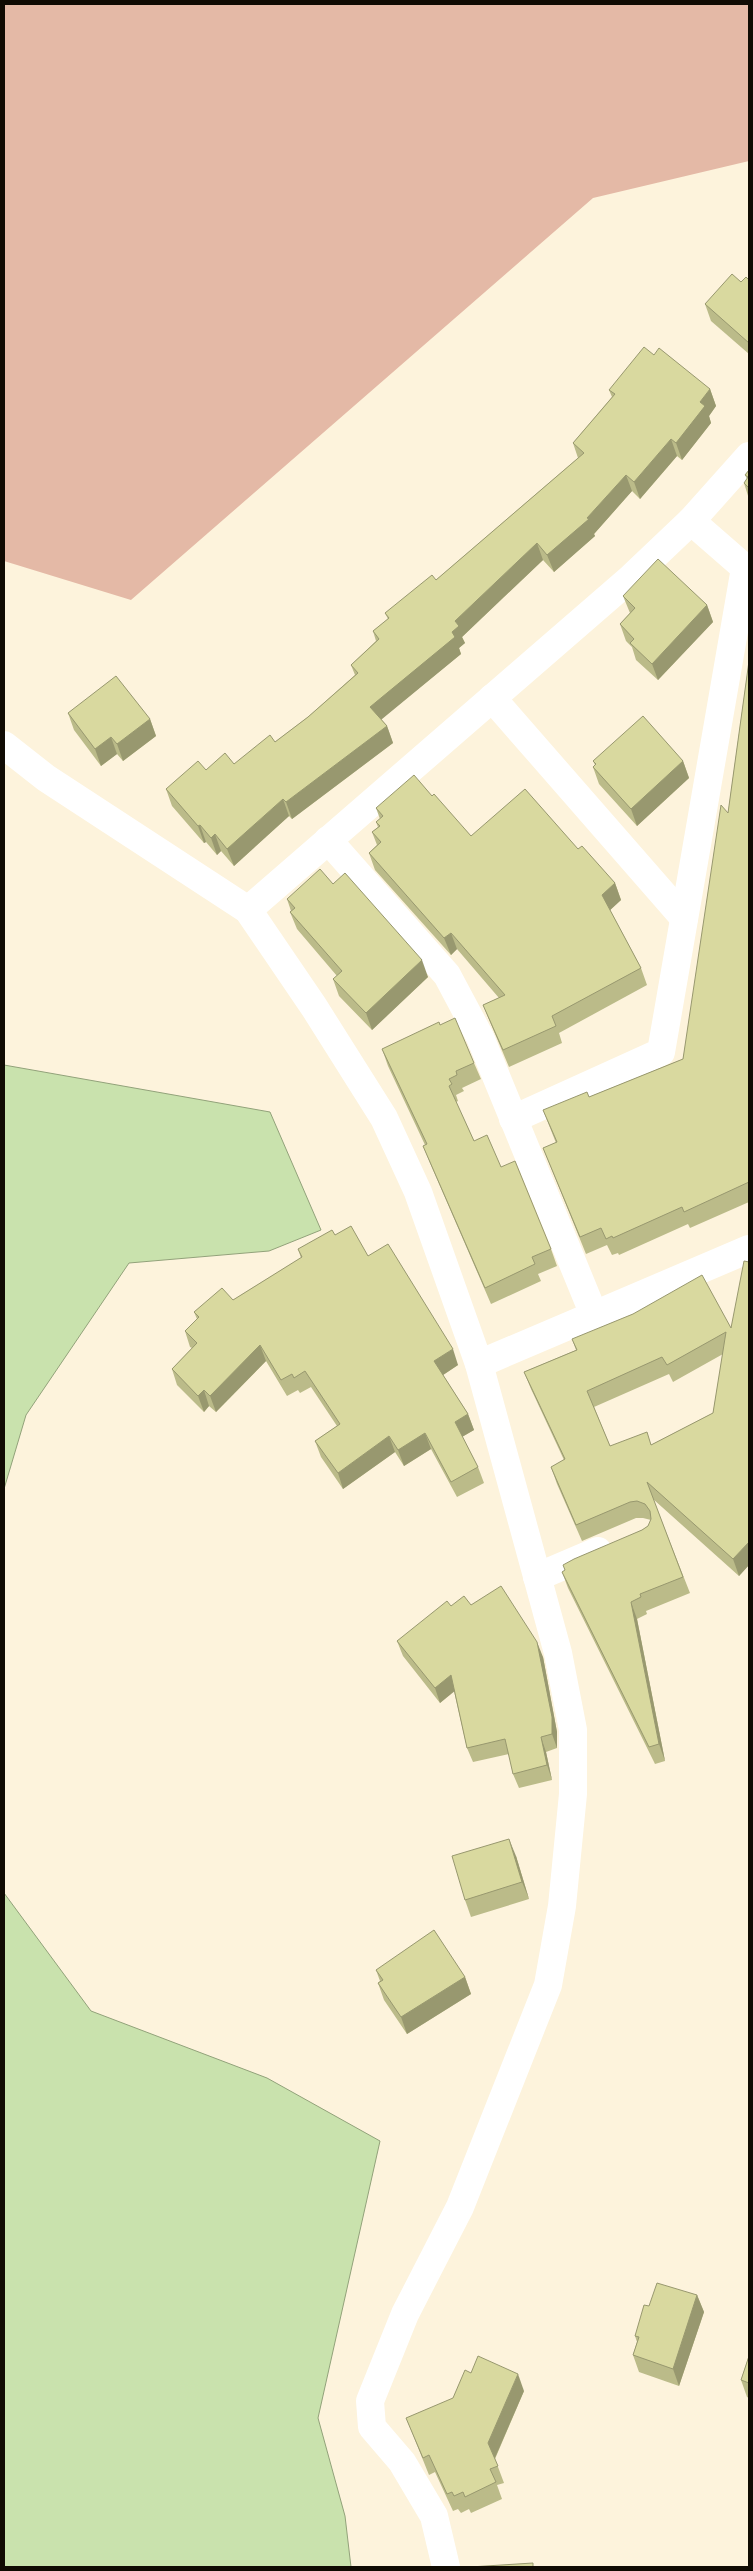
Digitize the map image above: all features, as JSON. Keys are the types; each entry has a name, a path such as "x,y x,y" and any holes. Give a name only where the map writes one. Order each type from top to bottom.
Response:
{"street":[{"path":"248,910 632,577 691,522 749,456"},
{"path":"513,1119 661,1052 747,567 691,522"},
{"path":"492,698 684,918"},
{"path":"5,747 46,778 248,910 314,1007 384,1118 418,1192 479,1364 558,1653 573,1730 573,1794 562,1906 548,1985 460,2207 405,2314 370,2401 372,2427 402,2462 434,2516 446,2567"},
{"path":"328,840 447,975 480,1037 594,1315"},
{"path":"479,1364 749,1249"},
{"path":"537,1577 624,1540"}],"shaded area":[{"path":"4,4 749,4 749,161 593,198 131,600 4,561"},
{"path":"4,1065 270,1112 321,1230 269,1251 129,1263 26,1415 4,1489"},
{"path":"4,1893 91,2011 267,2078 380,2141 318,2418 345,2516 351,2567 4,2567"}],"building":[{"path":"732,274 741,282 746,277 749,280 749,343 705,304"},
{"path":"644,347 654,355 659,348 710,389 700,402 705,406 676,443 671,439 634,482 626,475 587,518 589,519 547,555 537,543 455,621 459,626 452,632 455,637 370,707 387,726 286,802 283,799 227,849 215,834 211,838 166,789 198,761 206,770 225,753 234,764 270,735 275,742 308,717 358,673 351,665 379,639 373,631 389,618 385,613 432,575 436,580 584,453 573,443 615,394 609,390"},
{"path":"749,470 749,488 744,483 748,477 745,475"},
{"path":"658,559 707,605 652,664 630,643 634,639 620,624 635,608 623,596"},
{"path":"749,661 749,1182 684,1212 682,1207 613,1238 612,1236 606,1239 601,1228 580,1237 543,1148 557,1142 543,1110 587,1092 589,1097 683,1059 721,805 728,813"},
{"path":"116,676 150,719 117,744 111,737 95,749 68,713"},
{"path":"643,716 683,761 631,809 593,767 596,764 593,761"},
{"path":"414,775 432,796 434,794 471,836 525,789 578,849 582,846 615,883 602,895 641,968 552,1016 556,1026 503,1050 483,1005 505,995 451,933 444,938 369,853 381,842 372,832 380,826 376,822 383,816 376,808"},
{"path":"320,869 333,884 345,873 422,960 366,1013 333,979 342,971 290,912 295,908 287,899"},
{"path":"455,1018 474,1063 456,1071 457,1075 449,1079 452,1084 449,1086 474,1141 487,1135 501,1167 515,1161 551,1249 532,1257 535,1264 485,1288 423,1146 427,1144 382,1049 439,1022 440,1025"},
{"path":"351,1226 368,1256 388,1244 453,1349 434,1361 468,1414 455,1422 478,1467 451,1482 425,1433 398,1450 389,1436 338,1473 315,1441 340,1424 305,1371 294,1378 292,1374 281,1380 260,1345 210,1396 204,1390 198,1396 172,1369 197,1343 185,1331 199,1317 194,1312 222,1288 233,1300 302,1257 298,1249 332,1230 335,1235"},
{"path":"744,1261 749,1262 749,1542 733,1559 647,1482 683,1577 640,1594 641,1597 631,1602 659,1744 649,1747 562,1572 565,1570 563,1565 574,1559 648,1526 651,1519 650,1511 645,1504 637,1501 630,1502 576,1525 551,1467 565,1459 524,1372 577,1350 572,1339 633,1314 702,1275 731,1328","holes":["726,1332 713,1413 651,1445 647,1432 610,1446 587,1391 662,1357 667,1365"]},
{"path":"501,1586 537,1642 552,1717 552,1734 541,1737 547,1765 513,1774 505,1739 467,1748 451,1675 435,1688 397,1641 447,1601 451,1606 464,1596 471,1605"},
{"path":"509,1839 522,1882 465,1900 452,1856"},
{"path":"434,1930 465,1977 401,2017 378,1983 383,1980 376,1970"},
{"path":"657,2283 697,2295 673,2369 633,2355 639,2337 635,2336 644,2305 649,2306"},
{"path":"478,2356 518,2374 488,2443 498,2466 490,2469 496,2482 465,2497 463,2492 454,2496 452,2492 447,2494 429,2455 423,2458 406,2418 453,2398 465,2370 471,2373"},
{"path":"749,2356 749,2383 741,2380"},
{"path":"533,2563 533,2567 470,2567"}]}
